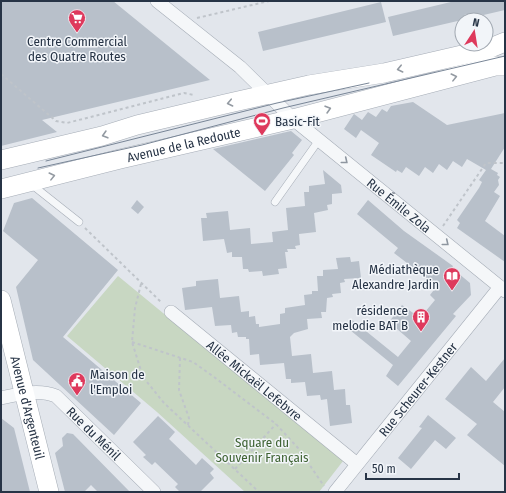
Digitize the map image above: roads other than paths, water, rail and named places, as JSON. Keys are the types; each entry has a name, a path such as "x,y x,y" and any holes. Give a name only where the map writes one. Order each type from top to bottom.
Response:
{"main road":[{"path":"1,160 102,136 136,125 208,108 268,94 384,73 488,49 505,42"},
{"name":"Avenue de la Redoute","path":"1,189 120,159 293,119 357,101 496,66 505,66"},
{"name":"Avenue d'Argenteuil","path":"1,300 49,492"}],"street":[{"name":"Rue Émile Zola","path":"157,1 240,67 293,119 502,289"},
{"name":"Rue Scheurer-Kestner","path":"335,492 502,289"},
{"name":"Allée Mickaël Lefebvre","path":"171,312 357,464"},
{"name":"Rue du Ménil","path":"1,398 25,393 49,393 56,396 154,492"}],"lane":[{"path":"275,202 319,140"},
{"path":"30,182 79,222"}],"tram line":[{"path":"38,168 142,145 283,108 505,56"},
{"path":"46,161 277,103 369,83"}],"place":[{"name":"Centre Commercial des Quatre Routes","path":"77,33"},
{"name":"Basic-Fit","path":"262,136"},
{"name":"Médiathèque Alexandre Jardin","path":"452,291"},
{"name":"résidence melodie BAT B","path":"421,332"},
{"name":"Maison de l'Emploi","path":"77,396"}],"park label":[{"name":"Square du Souvenir Français","path":"262,450"}]}
